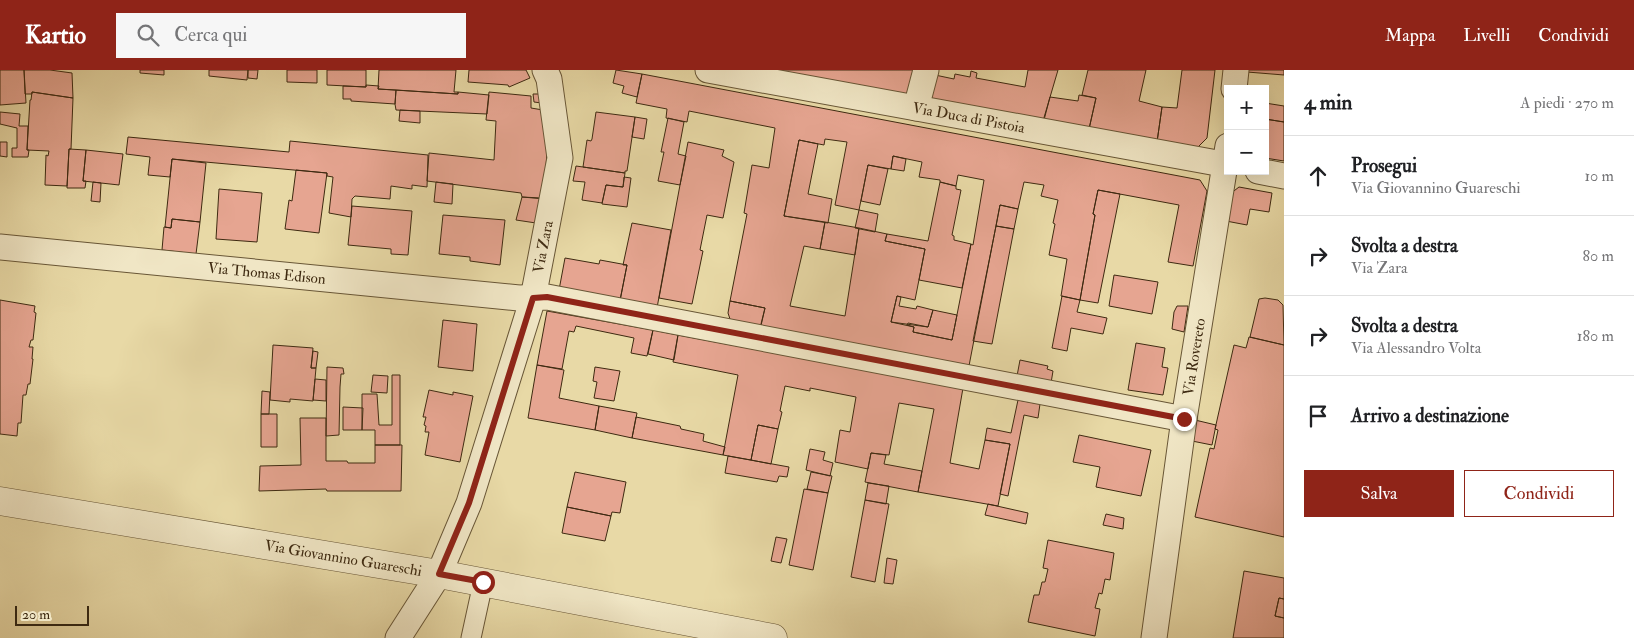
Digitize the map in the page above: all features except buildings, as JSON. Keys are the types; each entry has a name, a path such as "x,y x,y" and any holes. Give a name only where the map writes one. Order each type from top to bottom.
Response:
{"street":[{"name":"Via Zara","path":"398,638 439,574 469,503 533,298 560,158 549,79 545,70"},
{"name":"Via Duca di Pistoia","path":"708,70 916,108 1224,159"},
{"path":"916,108 926,70"},
{"path":"1234,85 1236,70"},
{"path":"1269,173 1284,176"},
{"name":"Via Rovereto","path":"1154,638 1184,419 1224,175"},
{"name":"Via Thomas Edison","path":"0,247 509,297 547,297 1184,419"},
{"name":"Via Giovannino Guareschi","path":"0,501 439,574 773,638"},
{"path":"471,638 483,582"}],"route":[{"path":"483,582 439,574 469,503 533,298 547,297 1184,419"}]}
